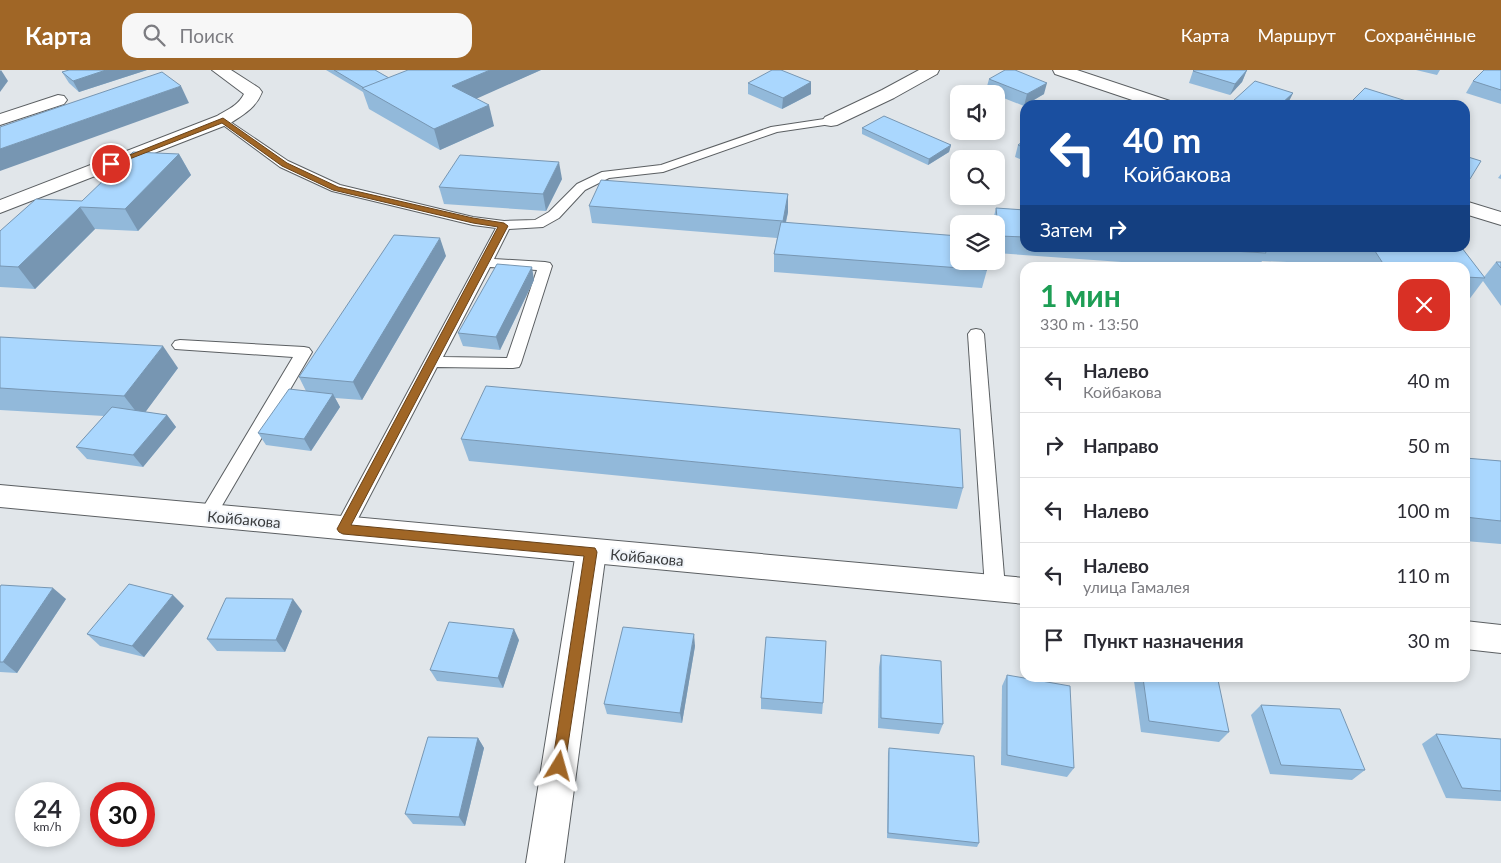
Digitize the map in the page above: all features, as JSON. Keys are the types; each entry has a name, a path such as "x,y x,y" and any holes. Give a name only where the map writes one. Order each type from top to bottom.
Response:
{"street":[{"path":"0,207 223,120 245,107 251,100 253,92 220,70"},
{"path":"831,121 888,94 931,70"},
{"path":"1060,70 1149,100"},
{"path":"0,120 58,100"},
{"path":"1470,209 1501,220"},
{"name":"Койбакова","path":"0,496 1020,590"},
{"path":"545,863 591,552"},
{"path":"1470,636 1501,639"}],"lane":[{"path":"223,120 284,164 336,188 473,221 504,226 538,224 554,215 581,187 606,175 663,168 775,129 831,121"},
{"path":"343,529 504,226"},
{"path":"431,362 513,363 545,266 485,263"},
{"path":"976,334 995,588"},
{"path":"180,345 304,352 207,516"}],"building":[{"path":"69,70 106,70 73,81 62,72"},
{"path":"334,70 375,70 389,78 364,88"},
{"path":"408,70 490,70 452,86 489,105 434,129 362,88"},
{"path":"772,70 781,70 811,82 783,98 748,83"},
{"path":"1005,70 1015,70 1047,83 1027,94 989,79"},
{"path":"1194,70 1247,70 1235,84"},
{"path":"1484,70 1501,70 1501,90 1473,81"},
{"path":"162,72 181,86 0,149 0,127"},
{"path":"1255,81 1293,93 1285,100 1234,100"},
{"path":"1365,88 1403,100 1353,100"},
{"path":"884,116 951,145 929,159 862,128"},
{"path":"133,152 179,154 125,209 80,207 18,267 0,266 0,231 36,199 82,201"},
{"path":"460,155 559,162 543,194 439,187"},
{"path":"1470,158 1481,161 1470,179"},
{"path":"601,180 788,194 783,221 589,206"},
{"path":"996,208 1020,210 1020,237 1005,236 1005,215 997,215"},
{"path":"781,222 950,235 950,267 774,254"},
{"path":"394,235 440,238 353,382 299,377"},
{"path":"1376,252 1465,252 1485,278 1470,277 1470,262 1382,262"},
{"path":"497,264 532,267 496,337 458,333"},
{"path":"0,337 163,346 124,396 0,388"},
{"path":"486,386 960,429 963,488 461,439"},
{"path":"289,389 333,394 304,439 258,433"},
{"path":"112,407 167,415 133,455 76,447"},
{"path":"1470,458 1501,461 1501,521 1470,518"},
{"path":"129,584 173,595 132,646 87,634"},
{"path":"1,585 53,588 3,662 0,662"},
{"path":"226,598 293,599 276,640 207,639"},
{"path":"449,622 514,629 498,678 430,670"},
{"path":"623,627 694,634 680,713 604,704"},
{"path":"766,637 826,641 823,703 761,698"},
{"path":"881,655 941,661 943,724 881,718"},
{"path":"1007,675 1020,677 1020,682 1047,682 1070,686 1074,768 1007,755"},
{"path":"1144,682 1218,682 1229,732 1149,721"},
{"path":"1261,705 1340,709 1365,770 1281,765"},
{"path":"1436,734 1501,739 1501,791 1462,788"},
{"path":"428,737 478,738 459,817 405,814"},
{"path":"889,748 974,756 979,843 888,833"}],"route":[{"path":"111,164 223,120 284,164 336,188 473,221 504,226 343,529 591,552 559,766"}]}
